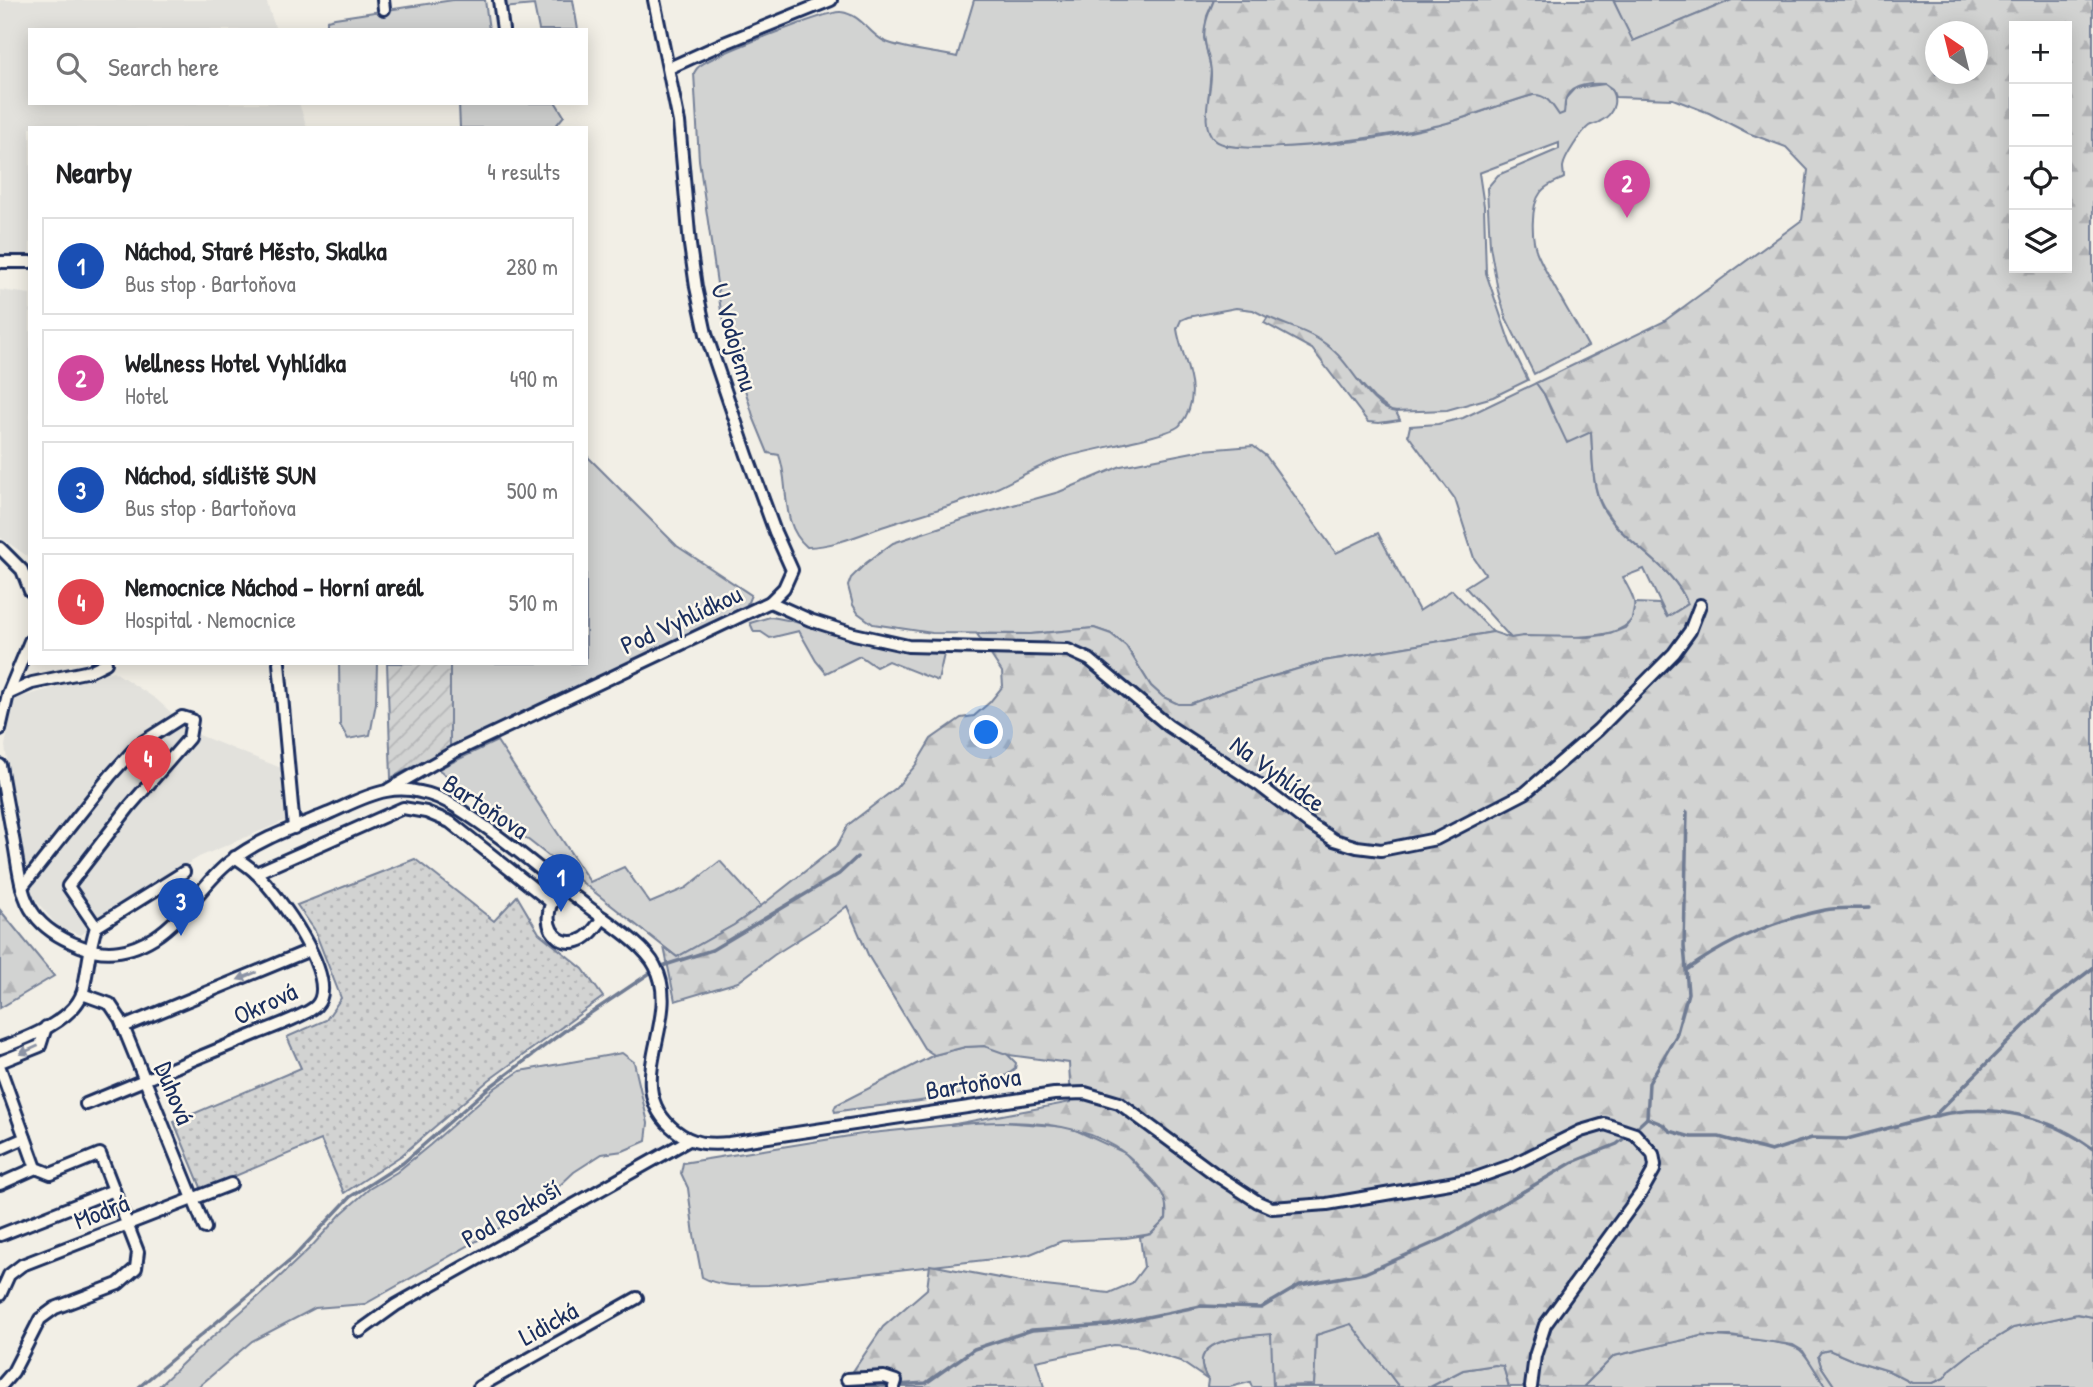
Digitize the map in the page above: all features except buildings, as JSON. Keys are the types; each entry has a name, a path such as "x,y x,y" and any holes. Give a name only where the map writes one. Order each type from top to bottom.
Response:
{"street":[{"path":"499,0 503,28"},
{"name":"U Vodojemu","path":"654,0 679,122 693,266 706,334 747,455 792,570 784,588 770,602"},
{"path":"669,68 831,0"},
{"path":"0,262 28,262"},
{"path":"0,548 26,569"},
{"name":"Na Vyhlídce","path":"770,602 810,620 854,634 908,646 1068,650 1090,660 1169,726 1259,785 1334,840 1381,850 1436,839 1525,793 1598,730 1674,653 1690,631 1700,605"},
{"name":"Pod Vyhlídkou","path":"387,791 454,752 770,602"},
{"path":"0,729 8,694 28,646"},
{"path":"8,694 32,683 90,671 102,665"},
{"path":"279,665 294,828"},
{"path":"22,887 133,751 182,717 192,720 189,738 129,807 68,886 96,927"},
{"name":"Bartoňova","path":"0,765 22,887 28,905 40,923 66,941 89,950 119,952 132,949 153,938 181,915 216,874 235,857 294,828 375,794 387,791 421,792 454,806 603,918 643,950 654,963 664,995 651,1072 651,1095 667,1123 689,1140 706,1144 729,1143 1054,1094 1085,1093 1119,1103 1223,1180 1258,1202 1278,1209 1340,1202 1473,1179 1510,1166 1558,1141 1600,1125 1612,1125 1634,1134 1653,1154 1654,1170 1641,1193 1545,1325 1535,1356 1531,1387"},
{"path":"256,873 404,807 450,822 552,903"},
{"name":"Okrová","path":"145,1080 282,1023 316,1006 323,993 323,982 310,950 291,917 256,873 235,857"},
{"path":"0,1048 26,1039 68,1014 82,994 89,950 96,927 184,872"},
{"path":"563,888 552,903 548,926 554,935 565,942 580,941 592,932 603,918"},
{"path":"123,1027 310,950"},
{"name":"Duhová","path":"82,994 110,1004 123,1027 205,1228"},
{"path":"0,1062 40,1046 46,1027"},
{"path":"0,1068 36,1168"},
{"path":"86,1104 145,1080"},
{"path":"0,1149 25,1138"},
{"name":"Pod Rozkoší","path":"360,1331 396,1305 624,1174 689,1140"},
{"path":"0,1184 36,1168 51,1174 100,1154 138,1252 136,1268 118,1284 55,1308 40,1319 13,1372 0,1387"},
{"name":"Modrá","path":"0,1295 9,1275 22,1265 232,1184"},
{"path":"0,1235 114,1190"},
{"name":"Lidická","path":"479,1387 637,1298"},
{"path":"847,1380 884,1377 895,1381 894,1387"}],"shaded area":[{"path":"0,0 266,0 275,28 28,28 28,105 300,105 306,126 28,126 28,264 0,260"},
{"path":"0,290 28,294 28,557 0,537"},
{"path":"113,671 156,699 194,733 281,768 289,819 199,857 125,902 81,935 58,927 33,897 19,842 5,746 14,699"}],"green space":[{"path":"453,0 485,0 489,28 327,28 327,20"},
{"path":"502,0 573,0 578,28 539,28 534,5 503,8"},
{"path":"974,0 1214,0 1207,16 1204,38 1211,69 1208,104 1226,146 1307,146 1366,140 1446,123 1533,95 1540,94 1565,106 1565,99 1575,88 1605,84 1613,93 1612,109 1605,119 1589,126 1578,139 1564,163 1564,178 1541,192 1537,198 1533,223 1538,255 1588,346 1534,374 1506,318 1490,246 1487,188 1498,175 1559,149 1559,143 1479,173 1484,206 1486,273 1510,343 1528,380 1493,397 1447,410 1392,412 1374,398 1358,380 1273,320 1253,310 1236,308 1188,317 1181,320 1177,329 1192,389 1188,413 1180,425 1161,434 1058,459 967,500 844,540 807,547 792,527 779,455 768,453 754,419 721,311 699,160 694,73 710,60 748,43 816,18 841,12 859,20 884,41 910,49 957,57"},
{"path":"1214,0 1613,0 1633,41 1732,0 2093,0 2093,1317 2077,1314 2013,1328 1970,1354 1944,1378 1933,1383 1912,1383 1889,1371 1829,1350 1818,1356 1821,1366 1835,1387 1826,1387 1803,1351 1793,1345 1730,1336 1701,1336 1614,1356 1583,1387 1509,1387 1503,1366 1495,1365 1463,1370 1430,1387 1399,1387 1351,1324 1316,1335 1314,1385 1273,1386 1271,1334 1233,1338 1210,1348 1203,1355 1202,1366 1208,1380 1180,1361 1136,1347 1114,1345 1036,1361 1044,1387 851,1387 845,1383 883,1327 927,1289 930,1265 1036,1285 1109,1293 1132,1283 1144,1267 1140,1237 1151,1234 1166,1219 1166,1205 1162,1193 1129,1156 1108,1142 1087,1133 1065,1127 1018,1122 950,1125 1071,1102 1069,1063 1009,1055 984,1046 965,1047 934,1055 924,1048 869,957 847,906 738,982 675,1001 664,947 677,957 734,925 761,906 837,846 848,825 896,788 915,766 931,739 961,718 974,716 990,702 1003,686 1002,672 977,634 1031,634 1094,628 1111,634 1126,646 1151,686 1163,697 1178,704 1190,704 1324,661 1493,632 1511,638 1589,637 1610,634 1625,628 1632,619 1635,603 1659,604 1667,617 1688,604 1671,577 1623,532 1603,507 1594,480 1591,432 1567,443 1536,383 1663,322 1802,220 1808,170 1786,147 1673,99 1615,97 1612,89 1605,84 1589,84 1574,89 1566,98 1564,113 1559,115 1546,98 1533,95 1447,123 1400,133 1290,146 1230,146 1215,140 1207,126 1211,73 1204,31"},
{"path":"1613,0 1732,0 1632,42"},
{"path":"459,105 557,105 564,116 556,126 460,126"},
{"path":"1268,317 1311,335 1327,345 1342,359 1370,396 1378,404 1396,412 1400,420 1368,422 1312,349 1264,323"},
{"path":"1536,383 1552,413 1591,431 1594,480 1602,507 1622,532 1671,577 1688,604 1667,617 1644,569 1623,577 1634,602 1633,617 1623,627 1586,636 1511,638 1465,587 1485,574 1474,558 1455,499 1408,435 1410,426 1438,424 1463,418"},
{"path":"1253,446 1266,456 1336,553 1378,533 1419,611 1452,590 1493,632 1324,661 1190,704 1178,704 1163,697 1151,686 1126,646 1111,634 1094,628 1031,634 932,633 873,624 858,613 853,605 848,586 851,578 893,543 1059,492 1121,466 1203,450"},
{"path":"588,457 677,546 751,595 746,607 450,751 450,665 588,665"},
{"path":"770,617 864,642 944,654 938,681 888,661 876,667 860,656 826,673 799,631 770,638 761,632 754,632 750,623"},
{"path":"339,665 377,665 376,703 370,735 348,739 340,725"},
{"path":"387,665 450,665 450,748 391,778"},
{"path":"497,741 590,882 624,867 650,903 686,888 720,861 761,906 734,925 677,957 438,769"},
{"path":"415,859 494,921 517,896 539,933 583,969 603,997 489,1080 402,1155 344,1193 321,1140 202,1190 174,1122 301,1068 287,1037 326,1020 341,998 314,929 297,905"},
{"path":"0,910 54,976 0,1008"},
{"path":"984,1046 1004,1051 1016,1063 1015,1069 977,1089 954,1095 835,1112 836,1105 934,1055 965,1047"},
{"path":"622,1053 634,1062 648,1123 646,1141 623,1151 602,1154 574,1172 537,1207 365,1304 315,1308 252,1341 198,1387 158,1387 268,1288 369,1189 397,1172 495,1088 520,1071"},
{"path":"987,1121 1069,1127 1125,1153 1160,1190 1166,1200 1166,1219 1151,1234 1062,1241 1028,1255 768,1285 725,1284 702,1277 688,1188 681,1173 683,1163 862,1134"},
{"path":"2077,1314 2093,1317 2093,1387 1835,1387 1821,1366 1818,1356 1829,1350 1889,1371 1912,1383 1933,1383 1944,1378 1970,1354 2013,1328"},
{"path":"1351,1323 1399,1387 1252,1387 1250,1382 1230,1387 1207,1387 1208,1380 1202,1366 1203,1355 1210,1347 1234,1338 1272,1333 1314,1385 1316,1335"},
{"path":"1701,1336 1753,1339 1793,1347 1804,1354 1826,1387 1583,1387 1614,1356"},
{"path":"1503,1365 1509,1387 1430,1387 1463,1370"}],"waterway":[{"path":"1647,1118 1649,1083 1676,1036 1688,993 1684,946 1687,812"},
{"path":"659,967 712,950 839,874 857,857"},
{"path":"1688,969 1736,940 1789,919 1830,909 1869,908"},
{"path":"1634,1130 1647,1118 1662,1124 1670,1131 1691,1137 1719,1137 1771,1151 1812,1138 1847,1139 1934,1116 2046,1004 2093,968"},
{"path":"139,1387 292,1259 350,1197 403,1163 486,1090 567,1029 653,971"},
{"path":"1936,1116 1977,1111 2018,1115 2058,1128 2093,1149"},
{"path":"868,1387 926,1383 974,1349 1032,1330 1108,1325 1201,1306 1261,1308 1300,1285 1365,1273 1445,1238 1573,1162 1617,1144 1628,1135"}],"place":[{"name":"Wellness Hotel Vyhlídka","path":"1627,218"},
{"name":"Nemocnice Náchod - Horní areál","path":"148,793"},
{"name":"Náchod, Staré Město, Skalka","path":"561,912"},
{"name":"Náchod, sídliště SUN","path":"181,936"}]}
